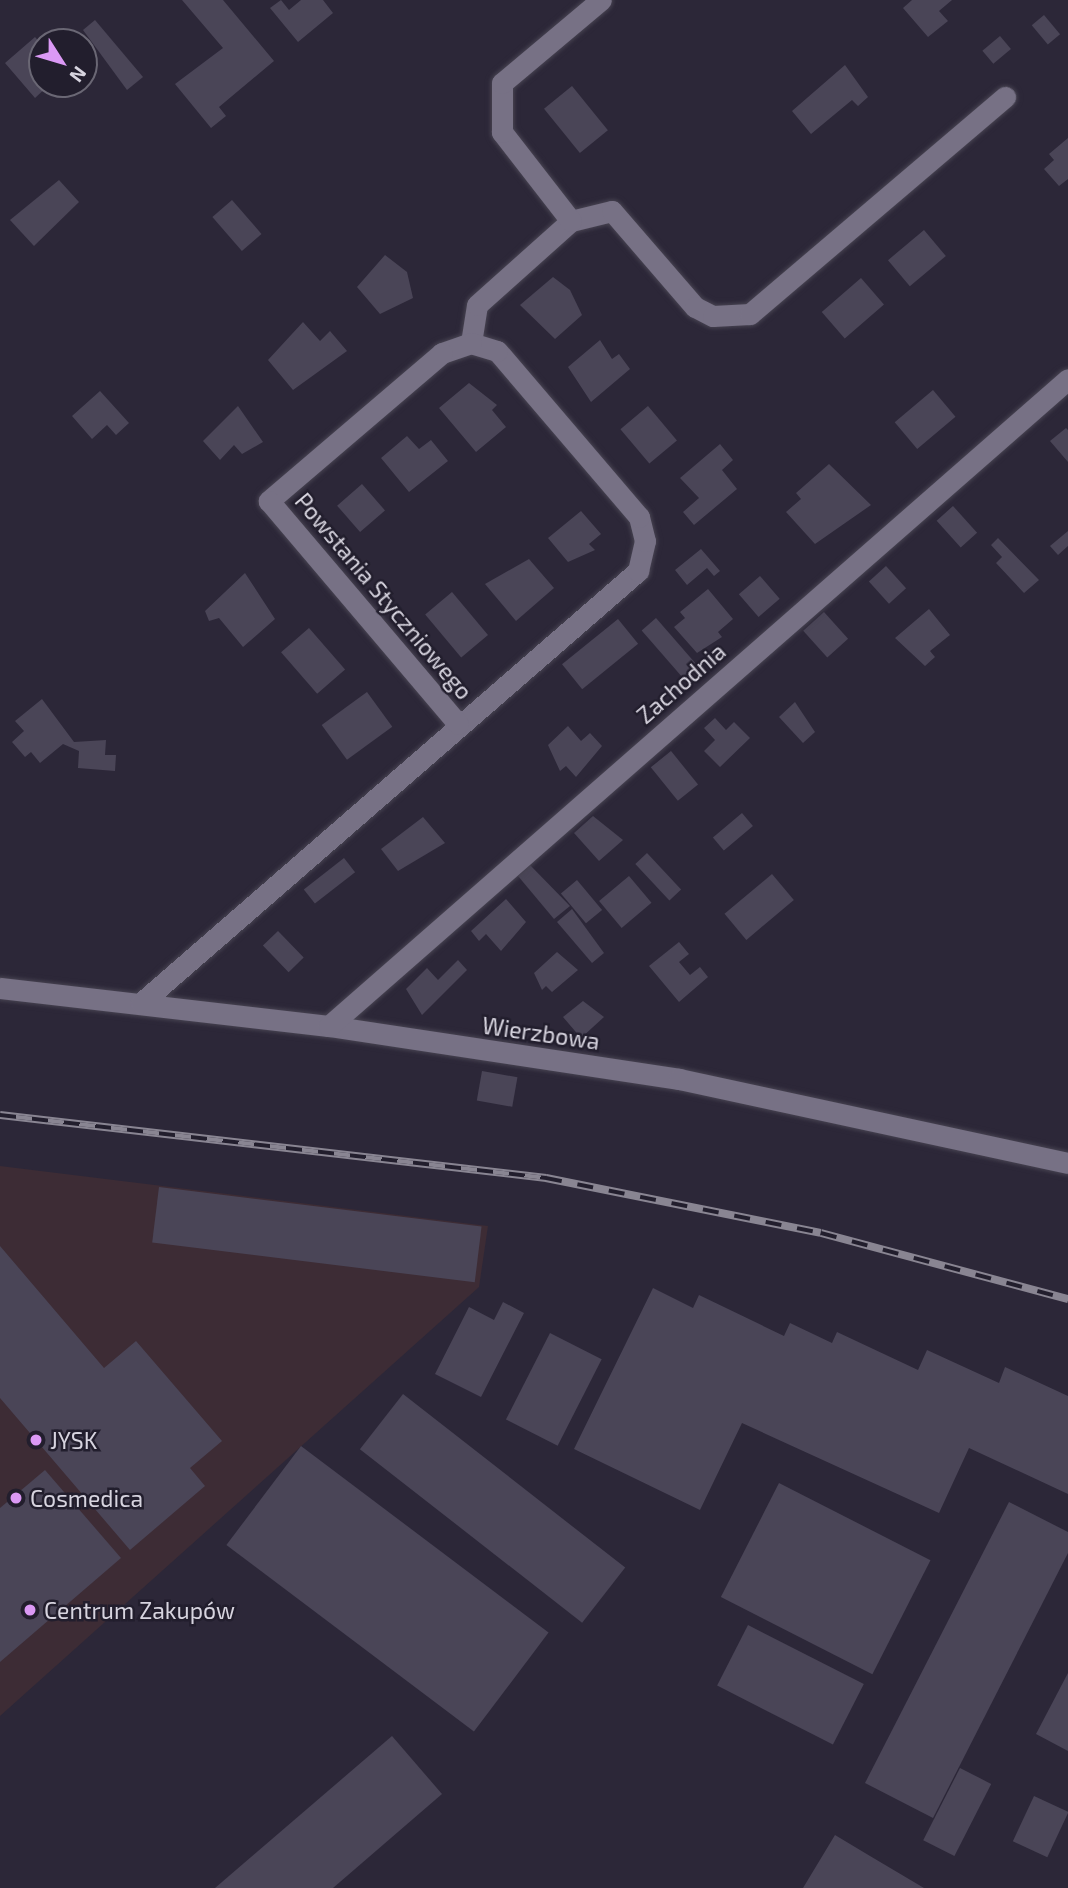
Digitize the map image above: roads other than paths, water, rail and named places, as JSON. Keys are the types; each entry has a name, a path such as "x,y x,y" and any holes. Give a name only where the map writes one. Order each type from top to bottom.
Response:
{"street":[{"path":"570,221 502,132 498,110 502,83 601,0"},
{"path":"471,343 477,305 570,221 612,211 695,307 722,317 750,314 1005,97"},
{"name":"Powstania Styczniowego","path":"141,1003 458,724 638,571 645,541 639,517 498,351 471,343 442,353 269,501 458,724"},
{"name":"Zachodnia","path":"329,1026 1068,379"},
{"name":"Wierzbowa","path":"0,988 329,1026 679,1079 1068,1163"}],"railway":[{"path":"0,1115 546,1178 821,1233 1068,1299"}],"place":[{"name":"JYSK","path":"36,1440"},
{"name":"Cosmedica","path":"16,1498"},
{"name":"Centrum Zakupów","path":"30,1610"}]}
